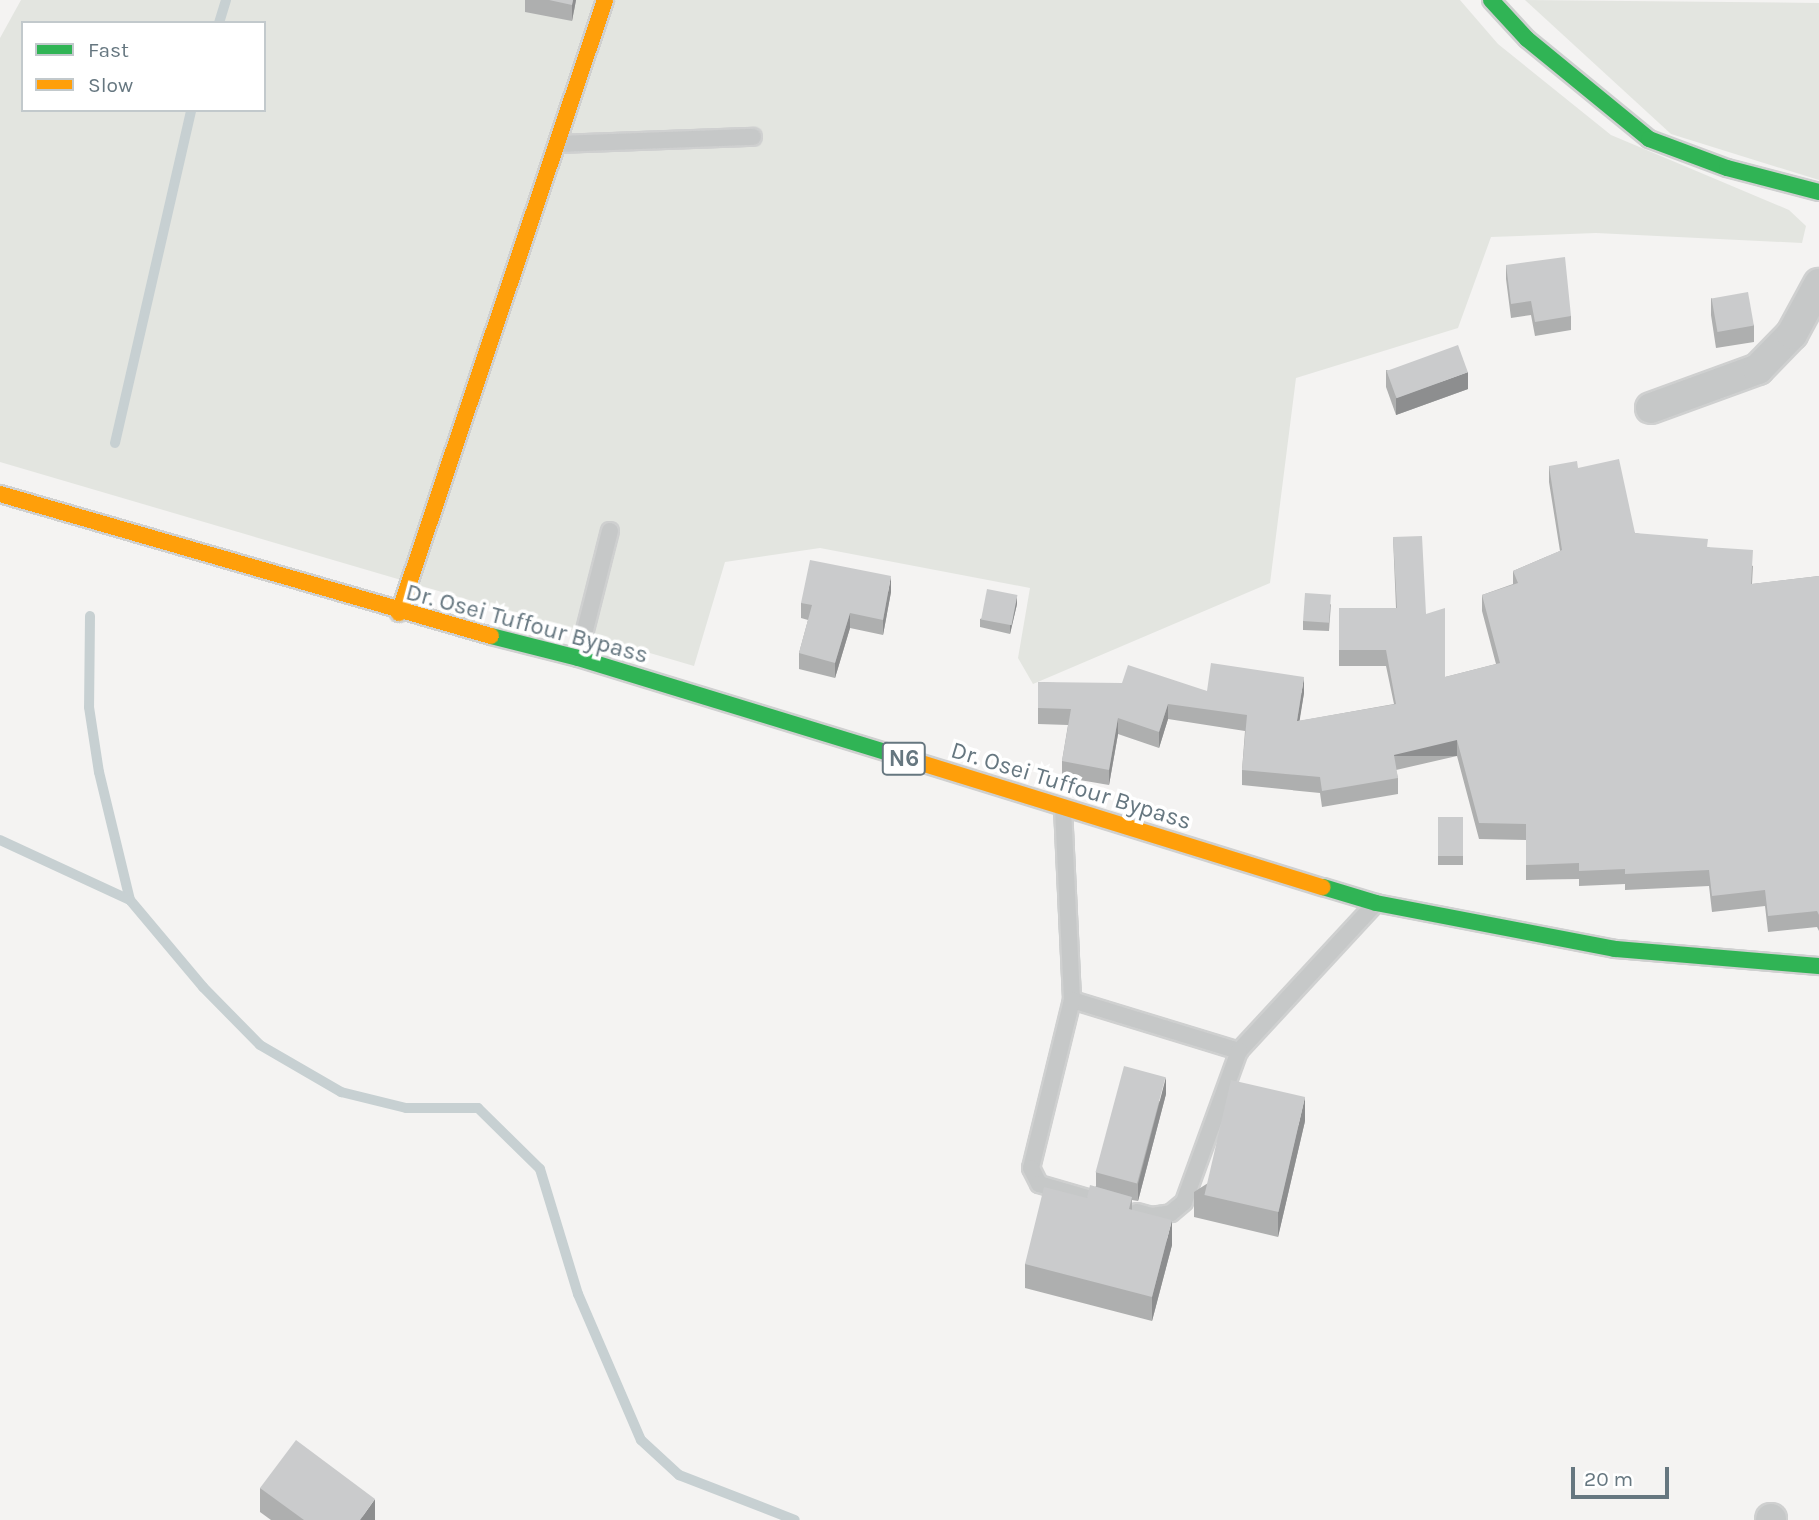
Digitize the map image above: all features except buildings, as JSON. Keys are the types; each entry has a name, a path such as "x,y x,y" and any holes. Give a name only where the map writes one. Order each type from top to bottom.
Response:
{"main road":[{"path":"400,613 605,0"},
{"path":"1491,0 1527,39 1649,139 1727,168 1819,192"},
{"name":"Dr. Osei Tuffour Bypass","path":"0,494 400,613 578,658 1376,903 1615,949 1819,966"}],"street":[{"path":"1651,408 1758,369 1792,334 1819,284"}],"lane":[{"path":"556,144 753,137"},
{"path":"578,658 610,531"},
{"path":"1063,808 1072,1000 1031,1168 1040,1184 1152,1216 1171,1213 1184,1202 1239,1051 1376,903"},
{"path":"1072,1000 1239,1051"}],"shaded area":[{"path":"21,0 1460,0 1498,44 1611,135 1789,210 1806,226 1802,243 1596,233 1491,237 1458,328 1296,378 1270,583 1033,684 1018,658 1030,588 820,548 725,562 694,666 0,462 0,38"},
{"path":"1525,0 1819,3 1819,180 1671,134"}],"waterway":[{"path":"220,21 226,0"},
{"path":"115,443 191,112"},
{"path":"90,616 89,707 99,772 130,900"},
{"path":"0,840 130,900 203,987 260,1045 341,1092 406,1108 478,1108 540,1169 578,1294 641,1440 679,1475 795,1520"}],"traffic: fast":[{"path":"1491,0 1527,39 1649,139 1727,168 1819,192"},
{"path":"491,636 578,658 905,758"},
{"path":"1323,887 1376,903 1615,949 1819,966"}],"traffic: slow":[{"path":"399,613 605,0"},
{"path":"0,494 491,636"},
{"path":"905,758 1323,887"}]}
